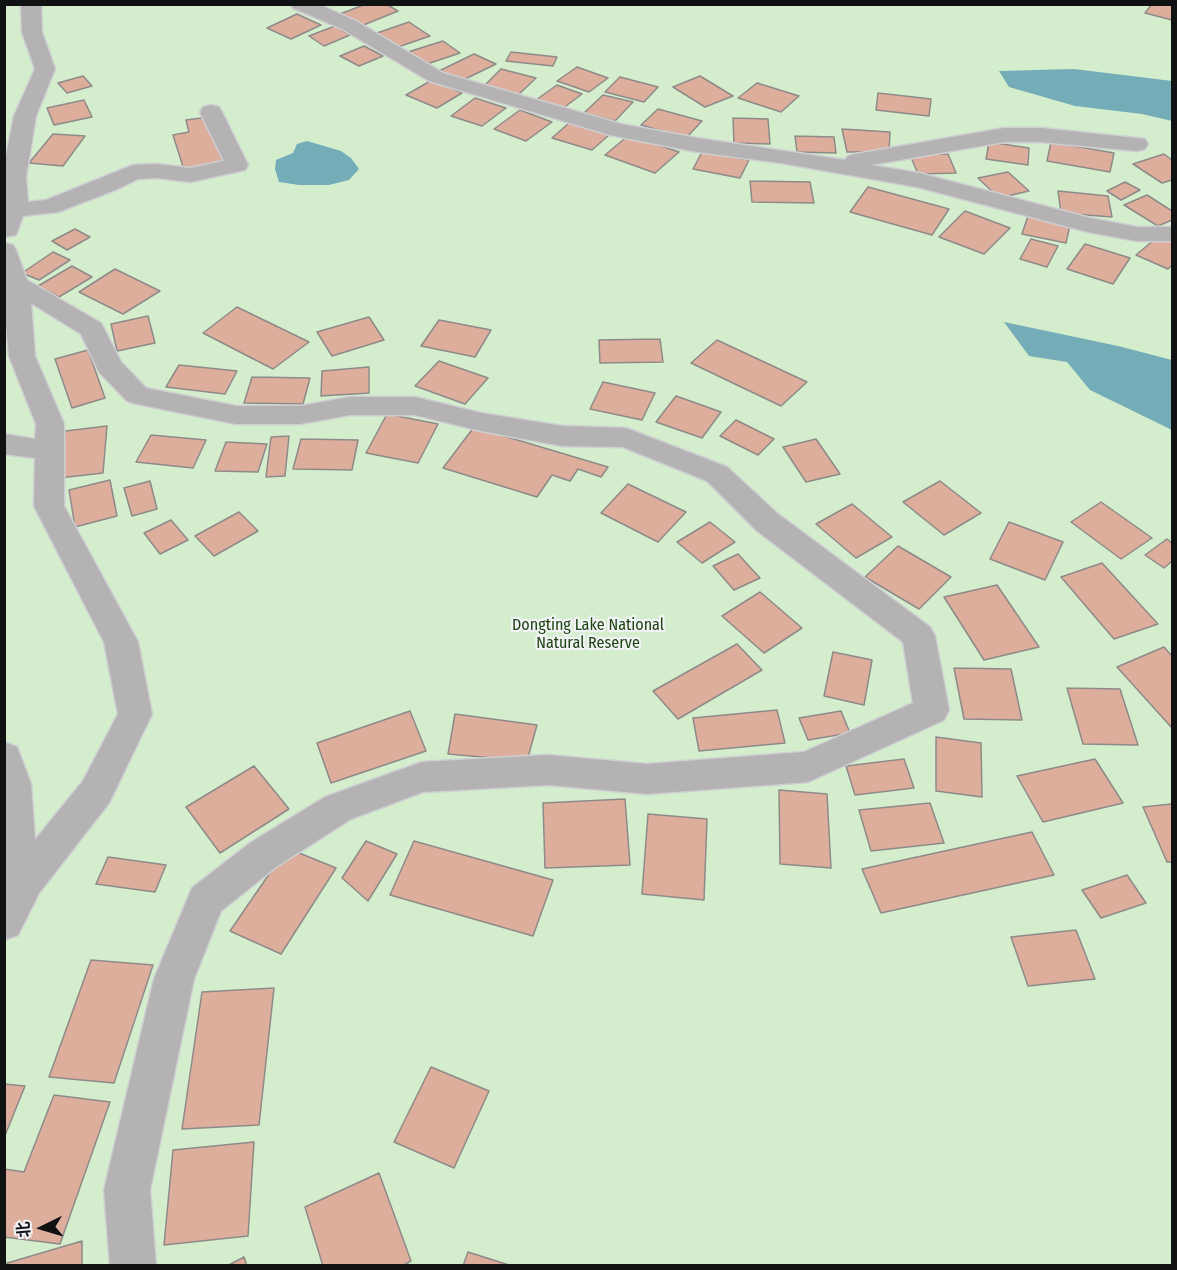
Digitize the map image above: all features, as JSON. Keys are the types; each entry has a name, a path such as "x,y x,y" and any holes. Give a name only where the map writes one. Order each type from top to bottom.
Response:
{"street":[{"path":"4,238 16,199 14,177 25,116 45,69 32,32 31,4"},
{"path":"300,4 349,25 436,76 493,95 618,130 697,145 920,180 1088,225 1137,234 1173,234"},
{"path":"13,210 50,207 110,184 133,172 157,171 190,175 237,165 211,112"},
{"path":"833,165 1004,135 1041,135 1137,144"},
{"path":"4,250 22,356 50,424 50,506 121,642 135,714 96,792 25,880 4,922"},
{"path":"10,283 92,329 109,366 136,395 236,415 300,415 350,406 415,406 481,422 562,436 626,438 717,474 767,522 918,636 932,710 808,767 648,779 548,770 423,777 338,808 263,855 206,900 174,979 127,1190 132,1266"},
{"path":"4,444 51,450"},
{"path":"4,757 14,784 18,876"}],"green space":[{"name":"Dongting Lake National Natural Reserve","path":"5,5 1172,5 1172,1265 5,1266"}],"water":[{"path":"1074,69 1172,81 1172,121 1142,114 1075,106 1009,87 999,71"},
{"path":"307,141 341,151 351,158 359,169 349,180 329,185 279,182 275,169 276,160 293,153 297,144"},
{"path":"1004,322 1172,360 1172,430 1090,390 1067,362 1029,356"}],"building":[{"path":"366,4 386,4 398,11 361,26 340,14"},
{"path":"1152,4 1172,4 1172,20 1145,13"},
{"path":"297,14 321,25 291,39 267,28"},
{"path":"409,22 430,36 398,47 377,33"},
{"path":"335,26 350,35 324,46 309,36"},
{"path":"443,41 460,53 424,65 408,52"},
{"path":"364,46 383,56 359,66 340,56"},
{"path":"511,52 557,57 553,66 506,61"},
{"path":"474,54 496,64 461,81 439,71"},
{"path":"577,67 608,78 589,92 557,81"},
{"path":"501,69 536,78 516,97 482,88"},
{"path":"83,76 92,86 67,93 58,83"},
{"path":"700,76 733,96 705,107 673,87"},
{"path":"620,77 658,87 644,102 605,92"},
{"path":"432,80 462,93 437,108 406,95"},
{"path":"757,83 799,96 781,112 738,98"},
{"path":"557,85 582,94 562,109 536,100"},
{"path":"878,93 931,99 929,116 876,110"},
{"path":"603,95 633,102 615,121 584,113"},
{"path":"475,98 506,108 482,126 451,116"},
{"path":"84,100 92,117 54,125 47,108"},
{"path":"658,109 702,121 686,138 641,125"},
{"path":"520,110 552,122 526,141 494,129"},
{"path":"209,117 225,164 185,173 173,135 189,132 186,120"},
{"path":"733,118 768,119 770,144 734,143"},
{"path":"569,123 609,135 592,150 552,138"},
{"path":"842,129 890,132 889,152 847,152"},
{"path":"53,134 85,136 63,166 29,163"},
{"path":"629,135 679,152 655,173 605,155"},
{"path":"795,136 834,137 836,153 797,152"},
{"path":"989,142 1029,148 1028,165 986,159"},
{"path":"1051,142 1114,153 1110,172 1047,161"},
{"path":"702,152 749,160 740,178 693,169"},
{"path":"948,154 956,173 918,174 910,155"},
{"path":"1164,154 1172,160 1172,180 1162,183 1133,164"},
{"path":"1008,172 1029,191 999,198 978,178"},
{"path":"750,181 810,182 814,203 752,202"},
{"path":"1125,182 1140,190 1121,200 1107,191"},
{"path":"868,187 949,209 932,235 850,212"},
{"path":"1058,191 1108,196 1112,217 1061,213"},
{"path":"1147,195 1172,211 1172,220 1158,226 1124,205"},
{"path":"965,211 1010,228 984,254 939,237"},
{"path":"1028,216 1070,225 1066,243 1022,234"},
{"path":"75,229 90,237 67,250 52,241"},
{"path":"1160,235 1172,240 1172,265 1168,269 1136,255"},
{"path":"1031,239 1058,246 1047,267 1020,259"},
{"path":"1085,244 1130,258 1113,284 1067,269"},
{"path":"53,252 70,260 39,280 22,273"},
{"path":"72,266 92,277 59,297 38,286"},
{"path":"115,269 160,291 123,314 79,292"},
{"path":"237,307 309,342 273,369 203,333"},
{"path":"148,316 155,343 117,351 111,324"},
{"path":"369,317 384,340 332,356 317,332"},
{"path":"439,320 491,330 475,357 421,346"},
{"path":"660,339 663,362 600,363 599,340"},
{"path":"717,340 807,382 781,406 691,363"},
{"path":"88,350 105,398 72,408 55,359"},
{"path":"439,361 488,378 465,404 415,386"},
{"path":"179,365 237,371 225,394 166,387"},
{"path":"369,367 369,393 321,396 322,371"},
{"path":"252,377 310,378 303,404 244,403"},
{"path":"603,382 655,393 642,420 590,409"},
{"path":"676,396 721,412 702,438 656,422"},
{"path":"387,414 438,424 418,463 366,453"},
{"path":"736,420 774,439 758,455 720,436"},
{"path":"107,426 103,473 59,478 65,431"},
{"path":"474,427 608,467 601,477 578,469 570,481 552,475 537,497 443,468"},
{"path":"151,435 206,440 193,468 136,462"},
{"path":"289,436 285,476 266,477 271,437"},
{"path":"301,439 358,440 352,470 293,469"},
{"path":"816,439 840,474 806,482 783,447"},
{"path":"226,442 267,444 258,472 215,471"},
{"path":"110,480 117,516 75,527 69,490"},
{"path":"150,481 157,509 132,516 124,488"},
{"path":"940,481 981,513 944,535 903,502"},
{"path":"628,484 686,512 658,542 601,513"},
{"path":"1101,502 1152,538 1121,559 1071,522"},
{"path":"852,504 892,537 856,558 816,524"},
{"path":"239,512 258,531 214,556 195,536"},
{"path":"171,520 188,540 160,554 144,533"},
{"path":"710,522 735,542 702,563 677,542"},
{"path":"1009,522 1063,542 1045,580 990,559"},
{"path":"1167,539 1172,543 1172,561 1164,568 1145,555"},
{"path":"898,546 951,577 919,609 865,577"},
{"path":"738,554 760,578 734,590 713,566"},
{"path":"1102,563 1158,624 1114,639 1061,577"},
{"path":"997,585 1039,647 984,660 944,597"},
{"path":"760,592 802,628 764,653 722,616"},
{"path":"737,644 762,670 678,719 653,691"},
{"path":"1164,647 1172,656 1172,728 1117,667"},
{"path":"833,652 872,660 864,705 824,696"},
{"path":"954,668 1011,669 1022,720 964,719"},
{"path":"1067,688 1120,689 1138,745 1083,744"},
{"path":"777,710 785,743 699,751 693,718"},
{"path":"410,711 426,751 331,783 317,743"},
{"path":"841,711 850,733 808,740 799,718"},
{"path":"455,714 537,725 527,761 448,754"},
{"path":"936,737 981,743 982,797 936,791"},
{"path":"904,759 914,788 855,795 846,766"},
{"path":"1095,759 1123,803 1043,822 1017,776"},
{"path":"254,766 289,809 220,853 186,807"},
{"path":"779,790 827,794 831,868 780,864"},
{"path":"625,799 630,865 545,868 543,803"},
{"path":"930,803 944,843 871,851 859,810"},
{"path":"1172,804 1172,862 1167,862 1143,807"},
{"path":"648,814 707,819 704,900 642,894"},
{"path":"1032,832 1054,875 881,913 862,869"},
{"path":"366,841 397,854 368,901 342,878"},
{"path":"414,841 553,880 533,936 390,895"},
{"path":"287,848 336,868 281,954 230,931"},
{"path":"108,857 166,865 155,892 96,884"},
{"path":"1127,875 1146,903 1101,918 1082,890"},
{"path":"1076,930 1095,979 1028,986 1011,937"},
{"path":"91,960 153,965 114,1083 49,1077"},
{"path":"274,988 259,1125 182,1129 202,992"},
{"path":"431,1067 489,1091 454,1168 394,1142"},
{"path":"4,1084 25,1086 4,1138"},
{"path":"54,1095 110,1102 60,1244 4,1237 4,1169 24,1172"},
{"path":"254,1142 248,1236 164,1245 173,1150"},
{"path":"379,1173 411,1261 402,1266 323,1266 305,1207"},
{"path":"82,1241 82,1266 4,1266 4,1264"},
{"path":"468,1252 512,1266 463,1266"},
{"path":"244,1257 247,1266 227,1266"}]}
